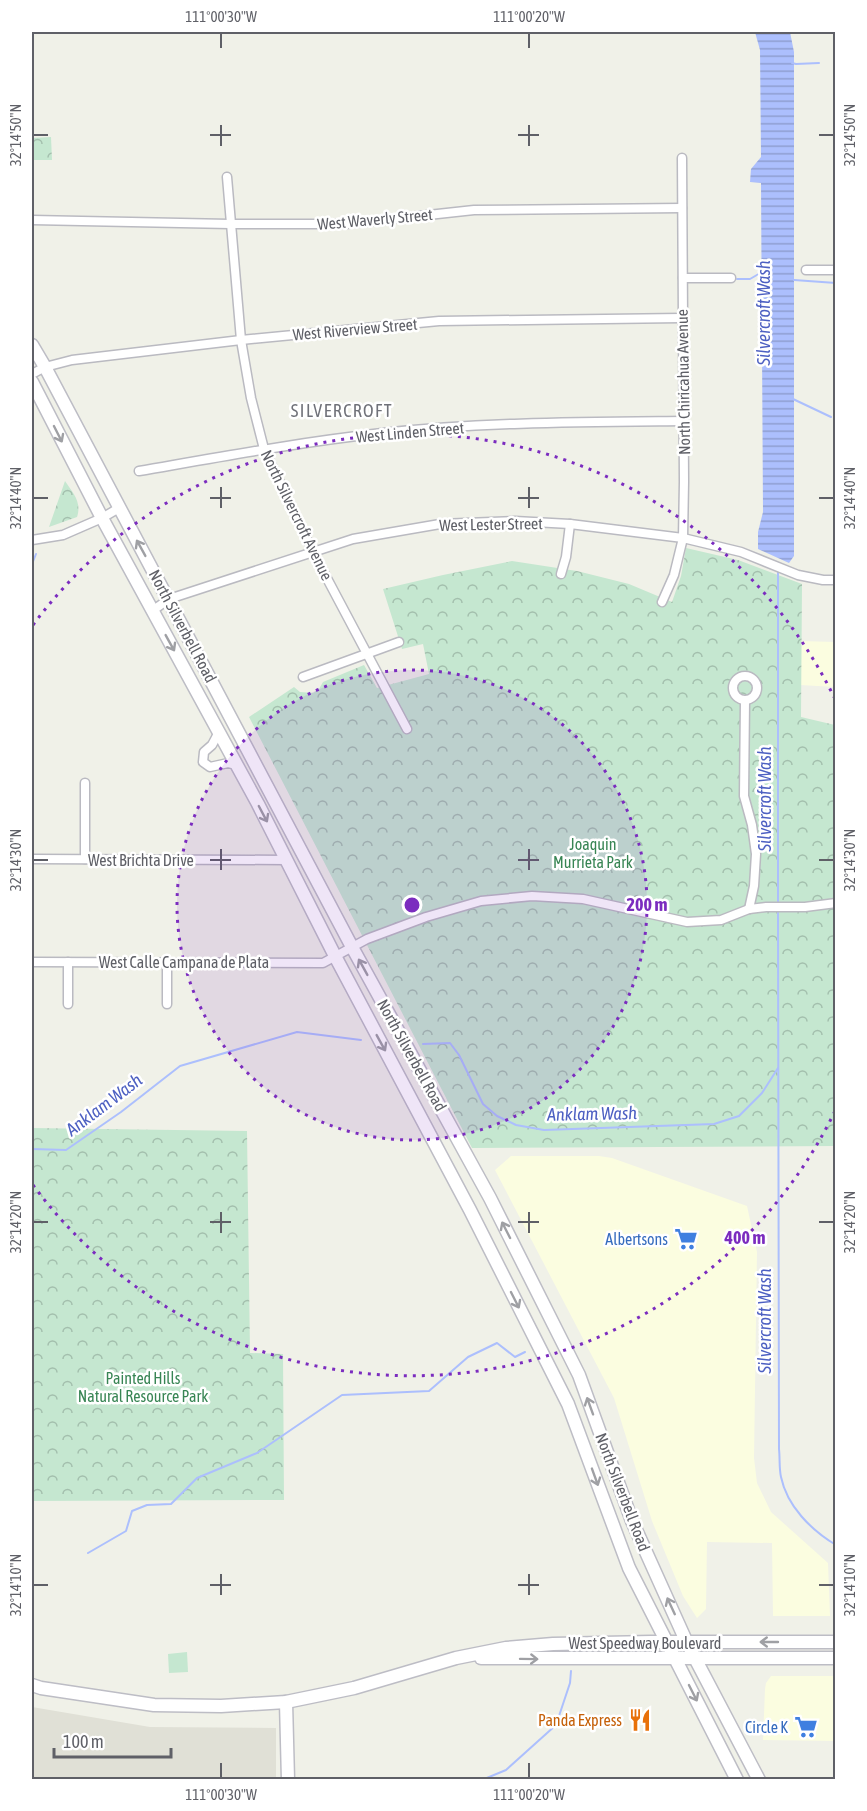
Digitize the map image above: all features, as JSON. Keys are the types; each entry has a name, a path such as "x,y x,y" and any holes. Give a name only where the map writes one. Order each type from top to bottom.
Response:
{"main road":[{"name":"North Silverbell Road","path":"32,345 352,947 490,1198 579,1375 632,1521 687,1643 759,1779"},
{"name":"North Silverbell Road","path":"32,382 102,518 237,765 470,1210 568,1404 629,1568 738,1779"},
{"path":"287,860 303,853"},
{"name":"West Speedway Boulevard","path":"32,1685 154,1705 221,1707 286,1702 354,1688 456,1658 506,1648 667,1642 831,1642"},
{"path":"831,1642 832,1658"},
{"name":"West Speedway Boulevard","path":"456,1658 832,1658"},
{"path":"286,1702 288,1779"}],"street":[{"name":"North Chiricahua Avenue","path":"662,602 674,575 683,538 682,158"},
{"name":"North Silvercroft Avenue","path":"227,177 241,340 251,398 264,449 313,552 407,729"},
{"name":"West Waverly Street","path":"32,220 345,224 474,210 682,208"},
{"path":"806,270 836,270"},
{"path":"683,278 731,278"},
{"name":"West Riverview Street","path":"32,374 45,367 72,360 241,340 439,321 682,318"},
{"name":"West Linden Street","path":"139,471 264,449 384,433 529,422 684,421"},
{"path":"32,540 63,535 102,518 118,508"},
{"name":"West Lester Street","path":"152,611 169,599 353,539 440,524 515,521 570,524 683,538 741,552 798,575 836,580"},
{"path":"561,574 566,557 570,524"},
{"path":"303,677 399,642"},
{"path":"745,701 744,796 752,825 756,854 754,886 748,909"},
{"path":"219,732 212,745 204,752 203,762 210,767 228,763 237,765"},
{"path":"85,783 85,859"},
{"name":"West Brichta Drive","path":"32,859 287,860"},
{"name":"West Calle Campana de Plata","path":"32,962 323,963 367,939 426,917 481,901 532,896 583,899 687,922 721,920 748,909 836,903"},
{"path":"68,962 68,1004"},
{"path":"167,962 167,1004"}],"shaded area":[{"path":"800,641 835,642 835,687 800,685"},
{"path":"511,1156 612,1158 747,1206 757,1252 754,1458 757,1483 771,1512 828,1563 830,1616 773,1616 772,1543 707,1542 706,1609 697,1618 683,1596 652,1521 614,1398 495,1170"},
{"path":"771,1676 835,1676 835,1741 763,1740 765,1689"},
{"path":"32,1707 150,1727 276,1728 276,1779 32,1779"}],"green space":[{"path":"51,137 52,160 32,160 32,138"},
{"path":"65,481 78,502 77,517 49,527"},
{"name":"Joaquin Murrieta Park","path":"686,548 738,560 802,584 801,717 835,725 835,1146 472,1148 249,717 294,687 300,692 313,693 323,682 364,665 377,688 429,674 423,644 402,649 383,589 512,561 577,571 629,584 672,602 681,576"},
{"name":"Painted Hills Natural Resource Park","path":"32,1128 247,1131 250,1353 283,1354 284,1500 32,1501"},
{"path":"187,1652 188,1672 169,1673 168,1654"}],"water":[{"path":"755,32 790,32 794,52 794,556 789,563 758,549 758,532 763,512 761,183 750,182 751,169 761,157 760,50"}],"waterway":[{"path":"792,63 819,63"},
{"path":"737,279 750,279 762,272"},
{"path":"794,280 836,283"},
{"path":"793,399 831,417"},
{"path":"32,564 36,554"},
{"name":"Silvercroft Wash","path":"778,571 778,904"},
{"name":"Silvercroft Wash","path":"778,910 780,1470 784,1488 794,1507 809,1525 836,1545"},
{"name":"Anklam Wash","path":"32,1149 66,1150 121,1112 180,1066 297,1032 361,1040"},
{"name":"Anklam Wash","path":"423,1044 450,1043 459,1055 483,1104 497,1116 516,1125 544,1130 714,1124 739,1116 762,1093 778,1068"},
{"path":"88,1553 126,1531 132,1511 147,1505 171,1504 197,1478 257,1453 342,1395 429,1391 468,1357 497,1343 515,1357 525,1352"},
{"path":"482,1780 506,1770 556,1725 570,1683 571,1671"}],"place":[{"name":"Albertsons","path":"686,1239"},
{"name":"Panda Express","path":"640,1720"},
{"name":"Circle K","path":"806,1727"}],"district":[{"name":"SILVERCROFT","path":"342,411"}]}
